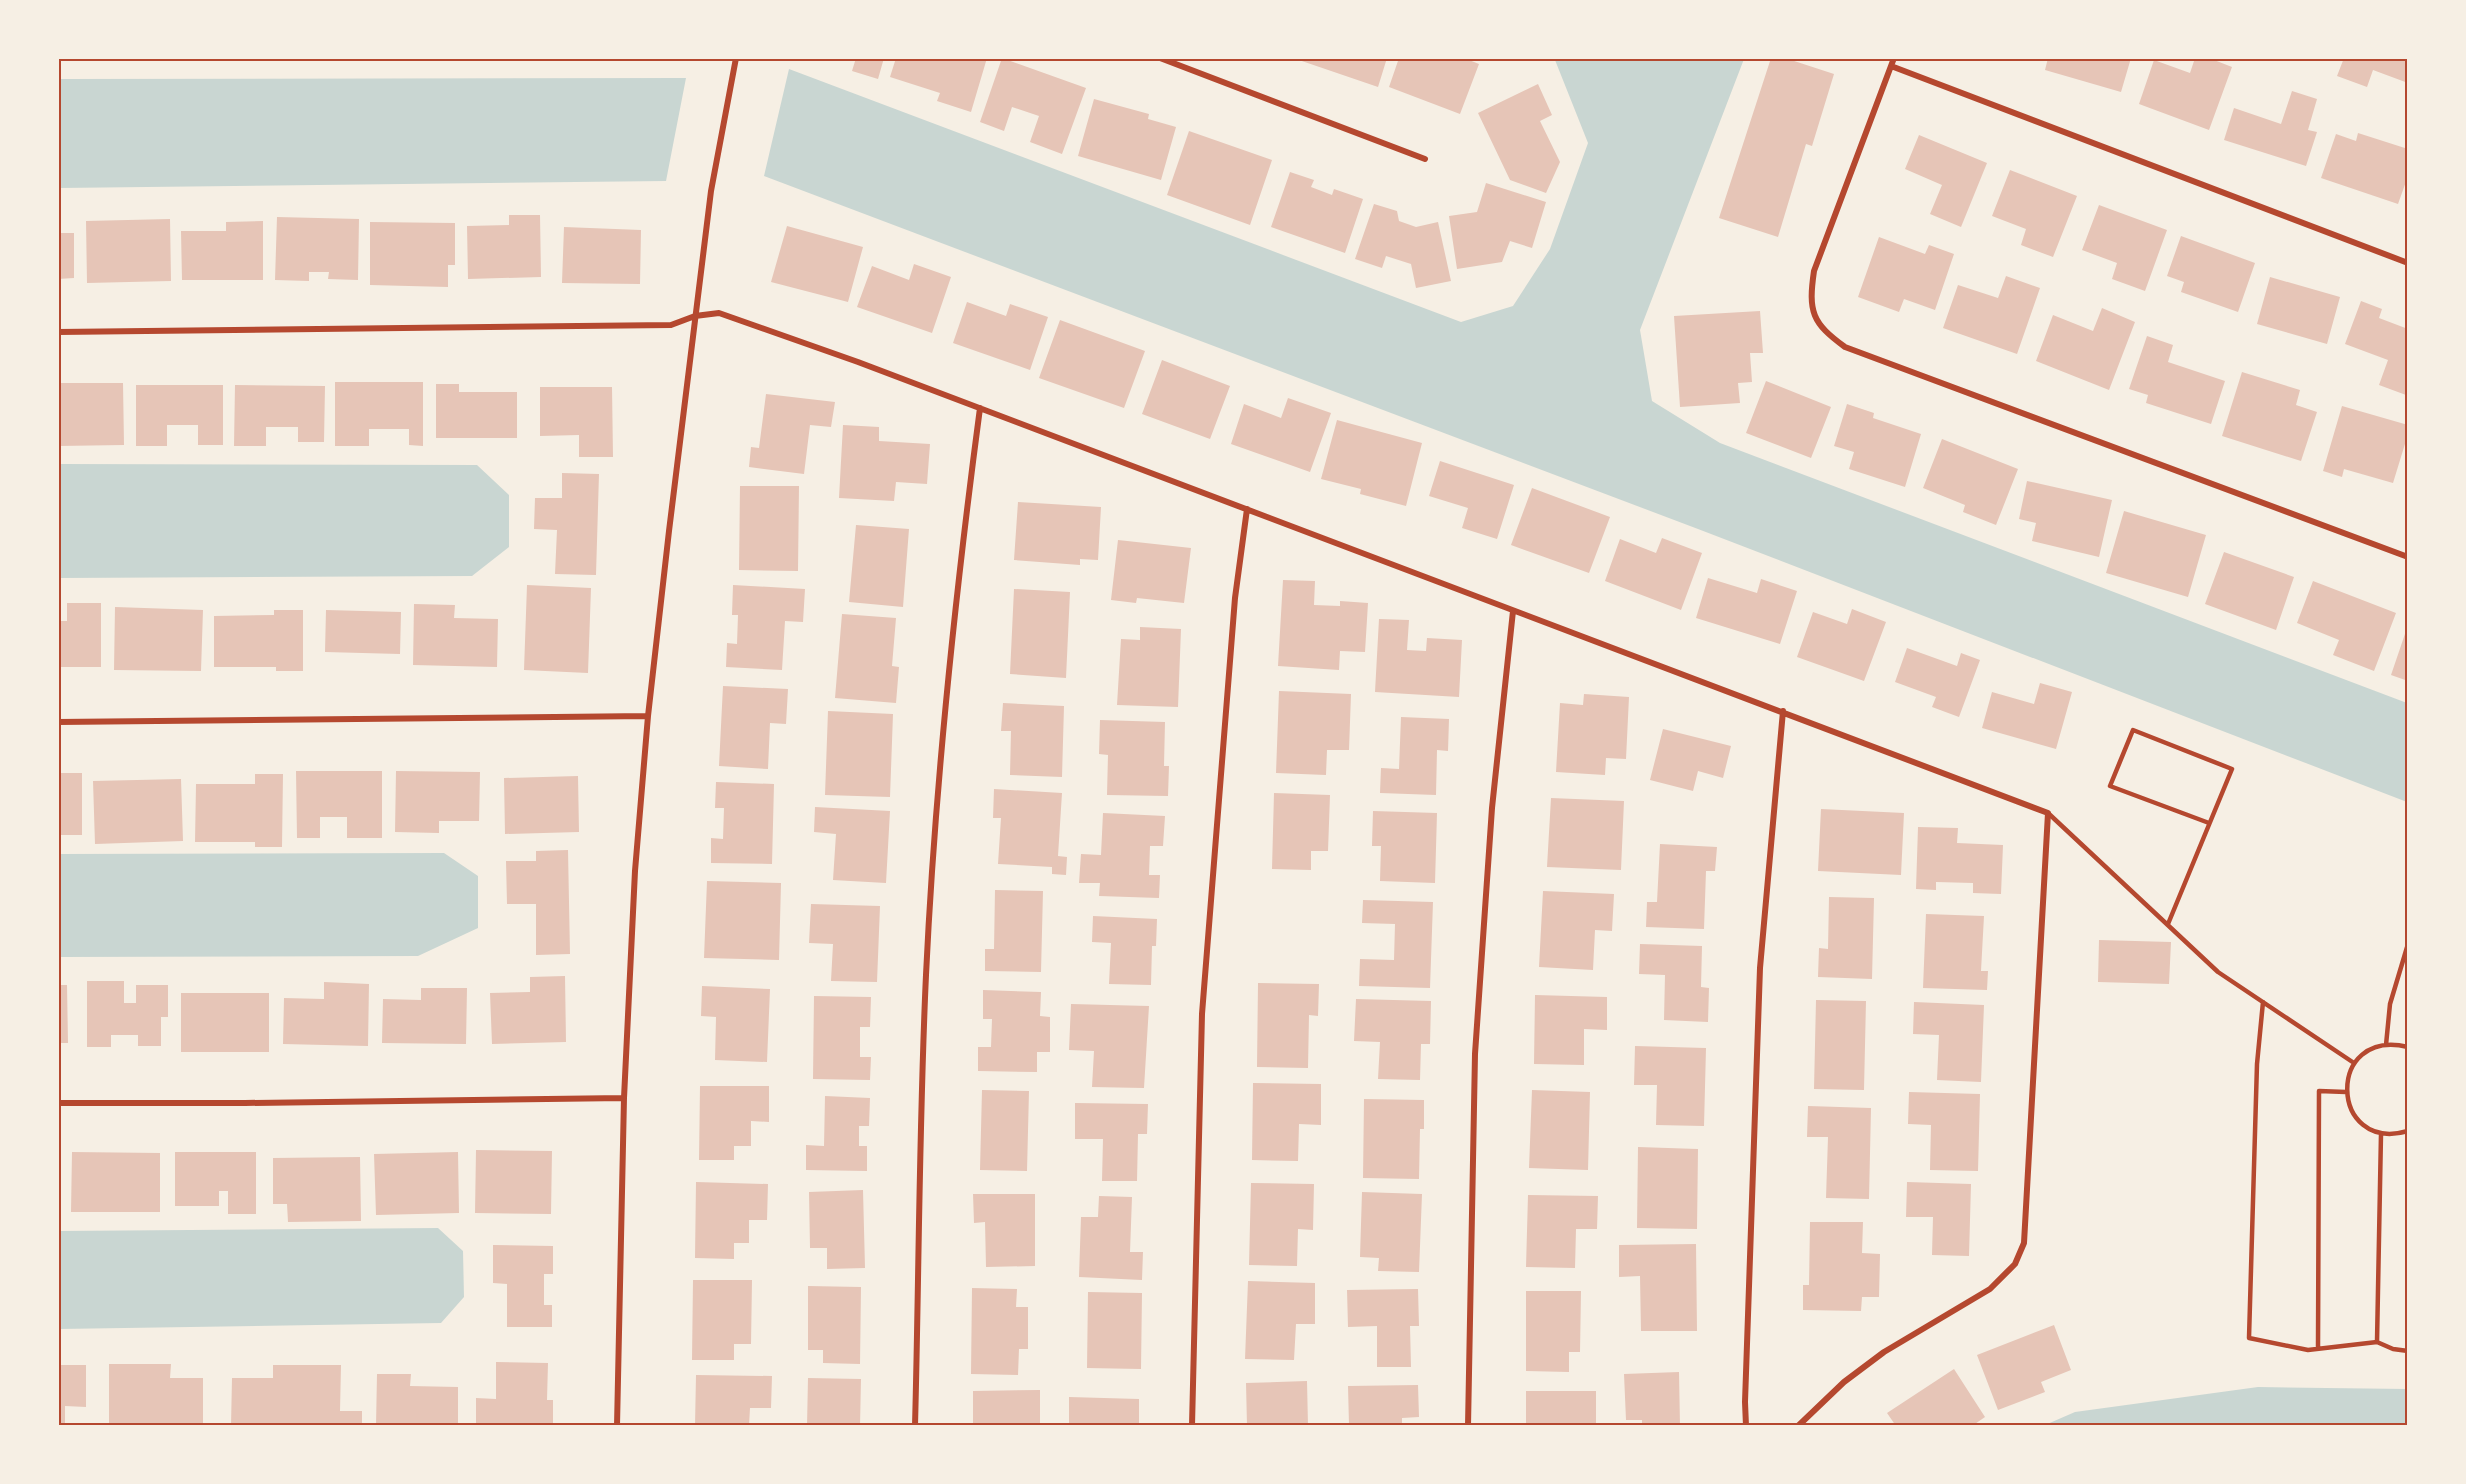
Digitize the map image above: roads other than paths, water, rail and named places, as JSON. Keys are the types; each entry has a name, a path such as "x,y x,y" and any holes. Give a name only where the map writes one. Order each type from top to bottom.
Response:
{"street":[{"path":"617,1425 624,1098 635,871 648,716 711,191 736,58"},
{"path":"1160,58 1425,159"},
{"path":"1894,58 1814,271 1811,293 1813,313 1825,332 1845,347 2408,557"},
{"path":"1892,66 2408,263"},
{"path":"58,332 671,325 695,316 719,313 858,362 2048,813 2024,1243 2015,1264 1990,1289 1928,1325 1868,1364 1844,1382 1798,1425"},
{"path":"915,1425 926,975 943,732 960,561 980,408"},
{"path":"1192,1425 1202,1014 1235,598 1247,509"},
{"path":"1468,1425 1474,1054 1492,808 1513,611"},
{"path":"1746,1425 1760,968 1783,711"},
{"path":"58,722 648,716"},
{"path":"58,1103 624,1098"}],"lane":[{"path":"2168,924 2232,769 2133,730 2110,786 2209,823"},
{"path":"2048,813 2218,972 2354,1063"},
{"path":"2386,1045 2390,1004 2408,944"},
{"path":"2263,1002 2258,1064 2249,1338 2308,1350 2377,1342 2393,1349 2408,1351"},
{"path":"2408,1047 2386,1045 2364,1052 2354,1063 2347,1077 2346,1092 2349,1106 2356,1119 2367,1128 2381,1134 2396,1135 2408,1131"},
{"path":"2318,1349 2319,1091 2346,1092"},
{"path":"2377,1342 2381,1134"}]}
